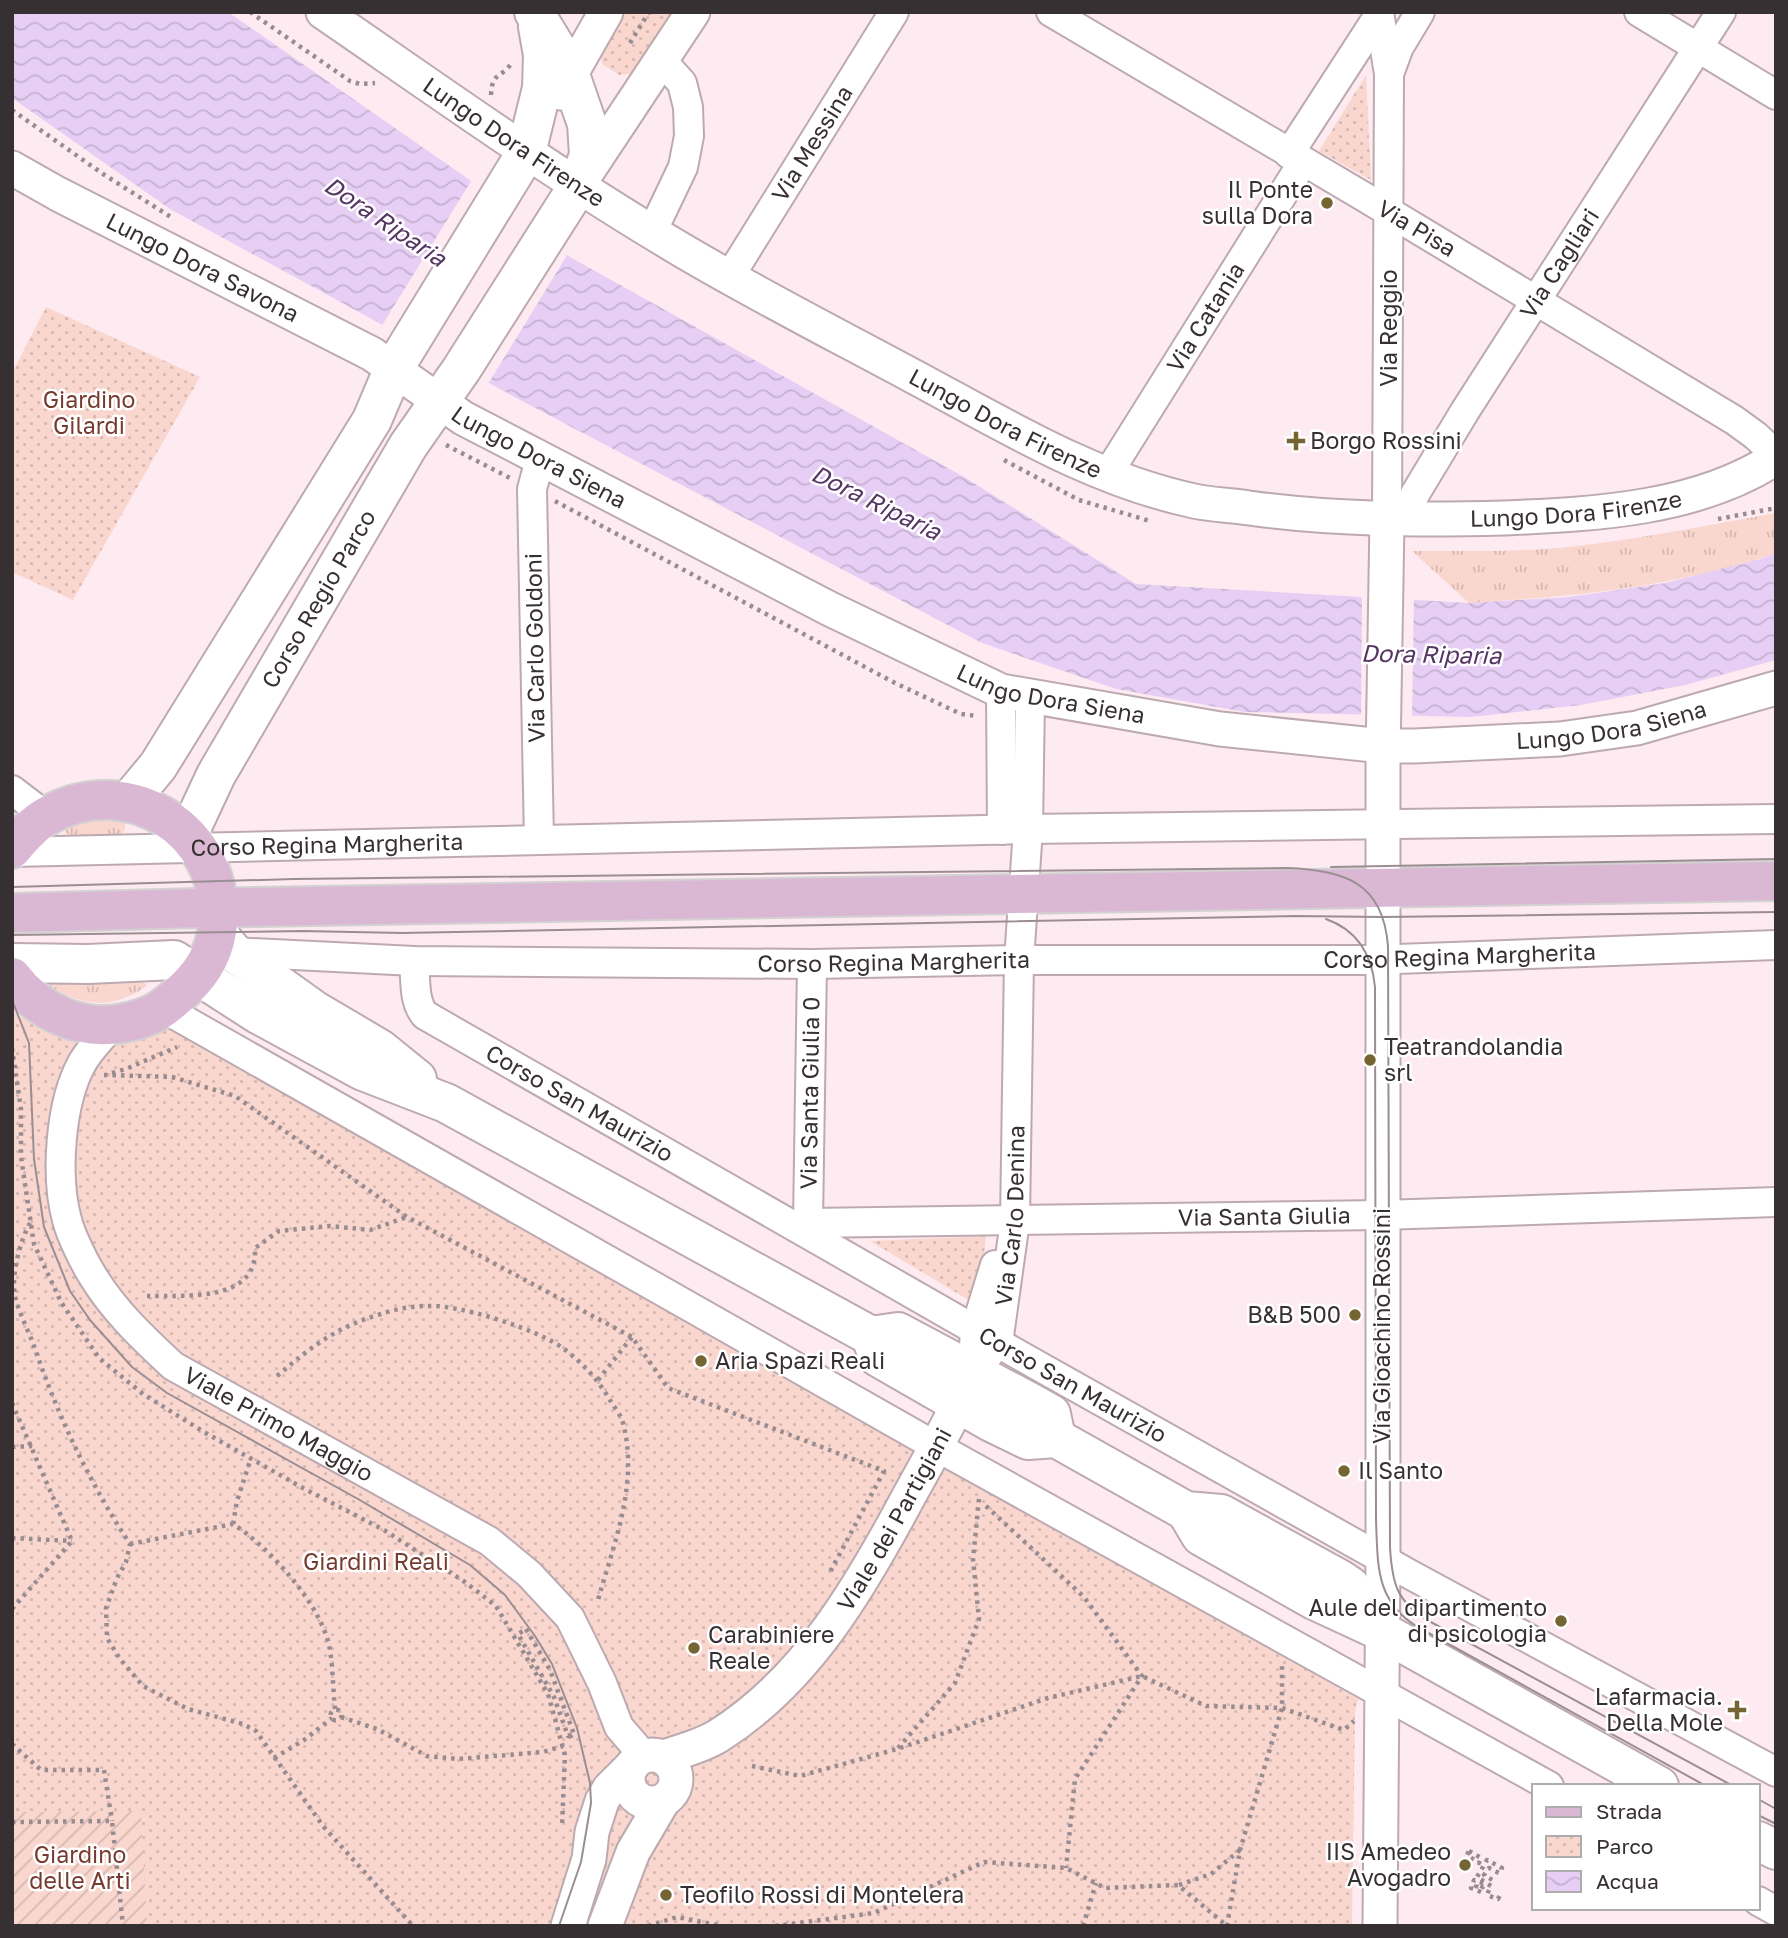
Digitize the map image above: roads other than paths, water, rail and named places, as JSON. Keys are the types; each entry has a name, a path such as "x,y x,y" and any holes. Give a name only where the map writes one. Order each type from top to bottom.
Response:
{"main road":[{"name":"Corso Regio Parco","path":"128,802 158,766 365,431 402,356 519,166 542,88 543,55 530,14"},
{"name":"Corso Regio Parco","path":"193,841 216,775 408,446 461,370 567,201 589,155 590,139 570,75 553,41 530,14"},
{"path":"12,850 26,832 46,816 72,805 100,800 128,802 160,814 193,841 214,881 208,948 165,1009 141,1020 113,1025 86,1024 59,1016 20,990"},
{"name":"Corso Regina Margherita","path":"12,963 88,964 208,948 1024,895 1776,881"},
{"name":"Corso Regina Margherita","path":"12,913 208,948"},
{"name":"Corso San Maurizio","path":"208,948 258,1014 363,1071 446,1103 871,1336 878,1357 1051,1414 1056,1438 1186,1511 1202,1536 1326,1607 1381,1631 1655,1784"},
{"path":"1760,1842 1776,1850"}],"street":[{"name":"Lungo Dora Firenze","path":"323,12 567,201 652,232 1043,445 1107,475 1196,501 1393,528 1550,515 1672,501 1732,483 1776,457"},
{"path":"519,166 606,12"},
{"path":"567,201 663,61 693,12"},
{"name":"Via Messina","path":"730,276 894,12"},
{"name":"Via Pisa","path":"1051,12 1734,420 1756,436 1776,457"},
{"path":"1390,74 1399,47 1420,12"},
{"path":"1639,12 1776,95"},
{"name":"Via Cagliari","path":"1393,528 1721,12"},
{"name":"Via Catania","path":"1107,475 1379,13"},
{"name":"Via Reggio","path":"1379,13 1390,74 1393,528"},
{"path":"652,232 683,167 689,136 688,107 682,83 663,61"},
{"name":"Lungo Dora Savona","path":"12,168 348,341 402,356"},
{"name":"Lungo Dora Siena","path":"402,356 439,402 463,418 544,458 1004,702 1220,729 1509,742 1637,728 1776,688"},
{"name":"Via Carlo Goldoni","path":"539,840 532,489 544,458"},
{"name":"Via Gioachino Rossini","path":"1380,1926 1371,1703 1381,1631 1383,1559 1383,736 1393,528"},
{"name":"Via Carlo Denina","path":"966,1388 986,1336 1009,1221 1024,895 1015,829 1004,702"},
{"path":"12,790 46,816"},
{"name":"Corso Regina Margherita","path":"12,850 193,841 539,840 1015,829 1776,819"},
{"name":"Corso Regina Margherita","path":"208,948 414,961 812,964 1019,960 1382,960 1776,945"},
{"name":"Corso San Maurizio","path":"414,961 417,999 425,1015 802,1225 986,1336 1383,1559 1776,1772"},
{"name":"Via Santa Giulia 0","path":"802,1225 812,964"},
{"path":"165,1009 937,1447 1371,1703 1545,1784"},
{"name":"Viale Primo Maggio","path":"113,1025 89,1052 73,1084 68,1099 60,1159 67,1221 94,1278 132,1328 173,1366 489,1541 529,1574 570,1618 602,1683 619,1727 646,1760"},
{"name":"Via Santa Giulia","path":"802,1225 1382,1215 1776,1202"},
{"name":"Viale dei Partigiani","path":"646,1760 716,1738 790,1678 827,1631 890,1532 966,1388"},
{"name":"Viale dei Partigiani","path":"668,1796 717,1754 744,1718"},
{"path":"646,1760 628,1781 634,1795 648,1803 668,1796"},
{"path":"568,1926 589,1859 592,1832 602,1801 615,1782 646,1760 670,1762 677,1776 668,1796 633,1852 605,1926"},
{"path":"1760,1902 1776,1911"}],"water":[{"name":"Dora Riparia","path":"12,12 228,12 464,176 570,257 964,477 1136,584 1469,603 1569,597 1665,583 1776,553 1776,660 1685,685 1581,705 1471,717 1245,712 1116,689 982,643 522,401 170,209 12,98"}],"tram line":[{"path":"1331,867 1776,859"},
{"path":"12,887 294,879 1287,868 1326,872 1357,884 1369,894 1378,907 1385,924 1388,946 1390,1547 1392,1570 1398,1590 1408,1605 1427,1620 1729,1784"},
{"path":"12,935 302,931 402,933 1295,916 1776,912"},
{"path":"1326,919 1346,930 1361,945 1370,964 1375,987 1376,1521 1377,1552 1386,1593 1393,1605 1416,1626 1702,1784"},
{"path":"12,1000 29,1043 34,1159 44,1227 70,1291 90,1320 132,1367 167,1393 358,1499 470,1565 505,1595 552,1664 577,1728 590,1783 591,1803 581,1862 559,1926"},
{"path":"1760,1800 1776,1809"},
{"path":"1760,1816 1776,1824"}],"place":[{"name":"Il Ponte sulla Dora","path":"1327,203"},
{"name":"Borgo Rossini","path":"1296,441"},
{"name":"Teatrandolandia srl","path":"1370,1060"},
{"name":"B&B 500","path":"1355,1315"},
{"name":"Aria Spazi Reali","path":"701,1361"},
{"name":"Il Santo","path":"1344,1471"},
{"name":"Aule del dipartimento di psicologia","path":"1561,1621"},
{"name":"Carabiniere Reale","path":"694,1648"},
{"name":"Lafarmacia. Della Mole","path":"1737,1710"},
{"name":"IIS Amedeo Avogadro","path":"1465,1865"},
{"name":"Teofilo Rossi di Montelera","path":"666,1895"}],"park label":[{"name":"Giardino Gilardi","path":"89,413"},
{"name":"Giardini Reali","path":"376,1562"},
{"name":"Giardino delle Arti","path":"80,1868"}]}
